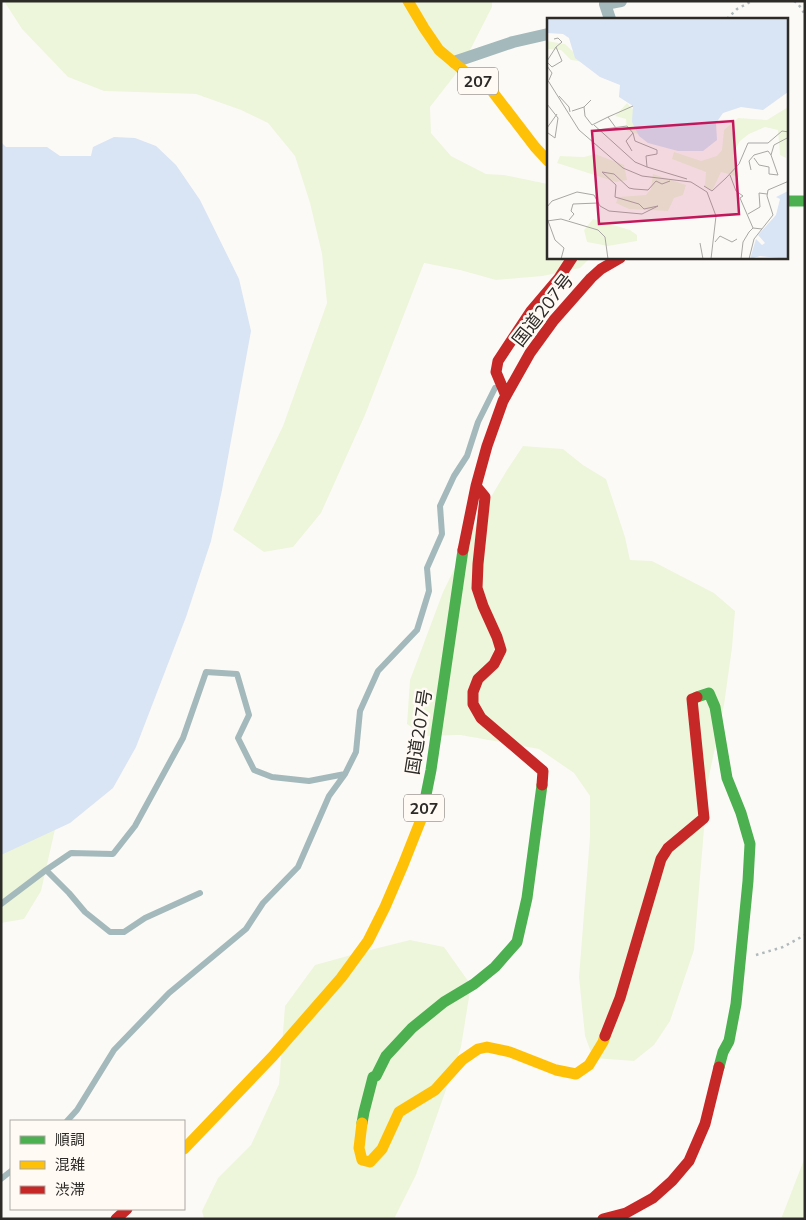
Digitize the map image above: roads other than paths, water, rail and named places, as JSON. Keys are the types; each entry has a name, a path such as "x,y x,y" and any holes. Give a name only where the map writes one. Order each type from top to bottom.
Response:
{"main road":[{"name":"207","path":"414,4 424,28 439,50 492,91 547,160"},
{"path":"788,201 805,200"},
{"name":"国道207号","path":"506,396 496,372 498,361 531,311 559,278 571,259"},
{"name":"国道207号","path":"185,1148 273,1056 341,978 368,941 385,908 422,817 431,770 466,533 487,446 503,401 530,354 554,320 601,268 618,259"},
{"path":"476,486 485,497 478,564 478,588 483,606 501,650 494,664 478,679 473,692 473,704 481,718 543,770 542,792 527,898 517,942 495,966 474,984 444,1002 412,1028 386,1056 376,1076 373,1077 364,1112 359,1148 362,1160 370,1162 382,1149 400,1112 435,1090 462,1060 478,1049 486,1047 510,1052 556,1070 576,1074 589,1065 603,1042 620,998 661,859 668,848 704,818 692,698 709,693 715,707 727,778 741,813 750,844 736,1004 730,1041 723,1052 705,1124 690,1161 653,1198 625,1216 603,1219"},
{"path":"116,1219 125,1210"}],"street":[{"path":"610,18 604,4 621,1"},
{"path":"454,62 513,42 547,34"}],"lane":[{"path":"67,1120 77,1110 114,1050 169,993 246,929 263,903 298,867 328,796 345,774 356,752 360,711 378,671 417,630 429,591 427,568 442,534 440,506 454,476 467,456 478,422 499,380"},
{"path":"1,904 71,853 113,854 135,826 183,738 206,672 237,674 249,715 238,738 254,770 272,777 309,781 345,774"},
{"path":"46,870 85,912 110,932 124,932 145,918 200,893"}],"water":[{"path":"114,137 135,138 156,146 176,165 200,200 239,279 251,331 211,541 186,617 136,747 113,788 70,823 1,855 1,142 6,147 47,147 60,156 91,156 93,147"}]}
